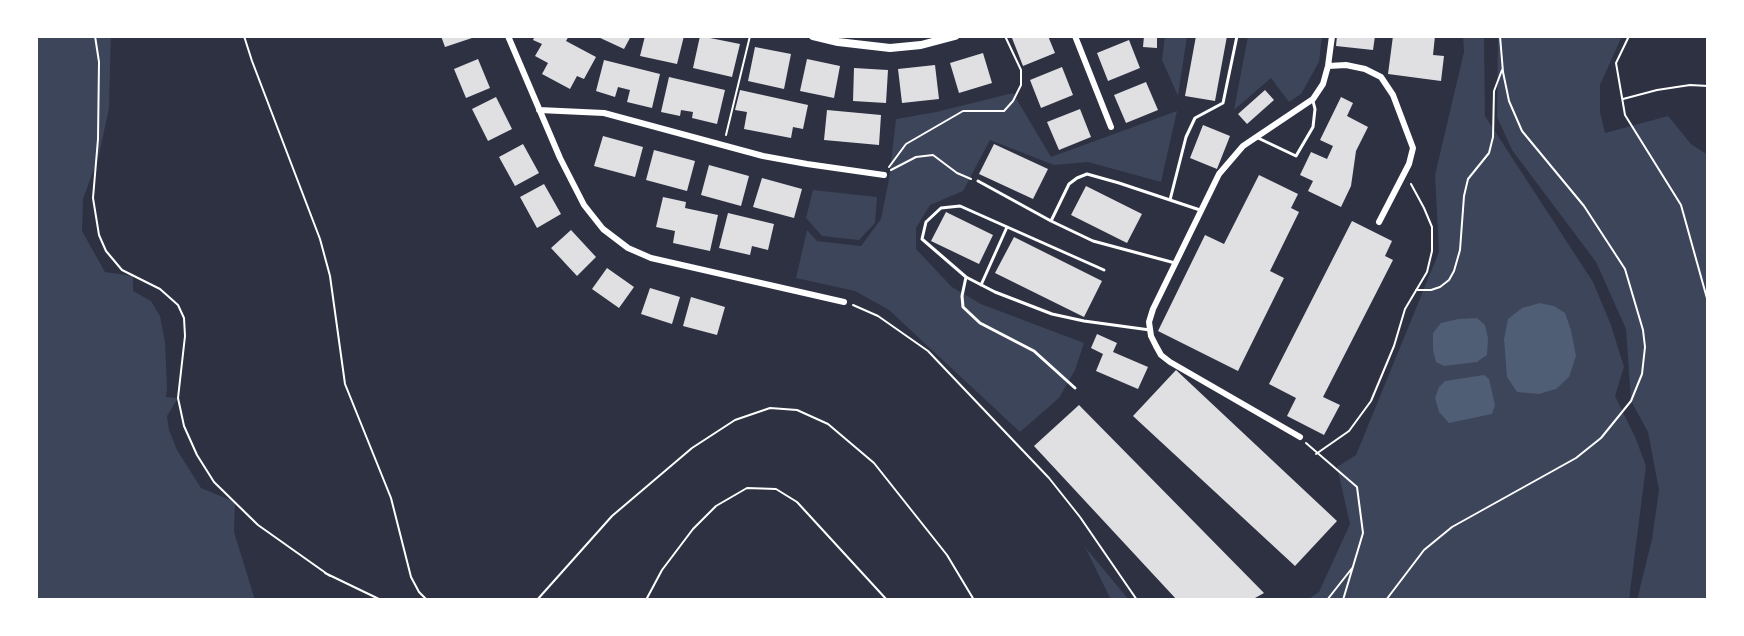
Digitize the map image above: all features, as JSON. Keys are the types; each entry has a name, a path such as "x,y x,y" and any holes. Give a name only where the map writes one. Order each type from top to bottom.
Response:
{"street":[{"path":"508,36 560,158 584,205 603,229 628,248 651,258 844,302"},
{"path":"813,36 838,42 890,48 921,45 955,36"},
{"path":"1075,36 1111,127"},
{"path":"1300,437 1170,362 1161,355 1156,346 1149,322 1153,309 1219,174 1244,146 1313,99 1323,84 1332,36"},
{"path":"1328,66 1346,65 1365,69 1381,76 1394,95 1413,148 1409,164 1379,222"},
{"path":"539,110 604,113 763,156 884,175"}],"lane":[{"path":"1170,200 1186,137 1195,117 1223,102 1237,36"},
{"path":"1257,137 1296,156 1313,127 1315,109 1313,99"},
{"path":"1051,221 1069,184 1087,174 1201,211"},
{"path":"978,181 1093,241 1176,263"},
{"path":"1104,270 960,206 941,208 926,222 921,239 966,277 1052,314 1150,330"},
{"path":"981,285 1007,227"},
{"path":"966,277 962,296 963,307 980,323 1034,351 1076,388"}],"path":[{"path":"95,36 99,62 99,95 93,198 99,235 106,251 122,270 160,289 178,305 184,318 185,336 178,398 184,426 197,455 214,482 258,525 330,576 325,573 381,600"},
{"path":"244,36 320,239 330,276 345,384 391,498 411,577 427,600"},
{"path":"724,145 750,36"},
{"path":"884,175 906,144 934,126 963,111 1004,111 1021,85 1021,70 1005,36"},
{"path":"1386,600 1424,549 1452,527 1576,458 1601,438 1631,400 1642,374 1645,347 1643,330 1625,268 1584,206 1522,130 1509,102 1500,36"},
{"path":"1629,36 1616,63 1625,115 1681,206 1708,302"},
{"path":"1416,290 1431,290 1440,287 1449,280 1454,271 1460,250 1464,196 1468,179 1489,153 1493,137 1494,91 1503,67"},
{"path":"1623,99 1657,90 1690,85 1708,86"},
{"path":"884,175 916,157 933,155 957,173 978,181"},
{"path":"1316,454 1349,431 1371,401 1394,346 1405,309 1427,272 1432,250 1432,227 1416,190 1404,174"},
{"path":"844,302 878,316 928,351 1049,478 1080,517 1137,600"},
{"path":"537,600 612,516 692,448 735,420 770,408 797,410 828,424 874,463 947,555 974,600"},
{"path":"1300,437 1316,454 1357,486 1363,533 1343,600"},
{"path":"646,600 662,570 693,529 716,506 747,488 776,489 797,502 887,600"},
{"path":"1327,600 1354,565"}],"shaded area":[{"path":"36,36 111,36 109,108 99,155 83,199 82,231 105,272 133,276 133,291 151,301 160,316 165,342 166,397 178,398 167,416 169,430 177,450 201,488 235,502 234,532 255,600 36,600"},
{"path":"1165,36 1187,36 1178,96 1162,60"},
{"path":"1248,36 1322,36 1319,62 1301,94 1289,102 1271,78 1234,110"},
{"path":"1463,36 1484,36 1485,116 1593,282 1611,325 1624,367 1615,396 1646,466 1629,600 1307,600 1319,592 1350,524 1337,467 1356,455 1439,252 1435,175 1464,52"},
{"path":"1498,36 1622,36 1600,85 1600,112 1605,133 1668,116 1691,144 1708,155 1708,600 1637,600 1652,539 1659,490 1648,432 1631,401 1626,329 1596,262 1512,150 1497,117"},
{"path":"1013,93 1051,157 1177,111 1161,182 1088,162 1054,165 990,140 963,191 930,205 916,228 916,249 952,287 981,304 1084,343 1075,370 1059,398 1020,432 889,310 855,291 796,278 807,230 817,241 861,246 881,219 889,179 896,119 936,112"},
{"path":"813,190 877,197 875,223 859,240 822,236 806,218"},
{"path":"1540,303 1554,306 1565,313 1576,356 1569,377 1556,389 1539,394 1517,392 1507,377 1504,339 1508,319 1522,308"},
{"path":"1477,318 1485,325 1488,338 1487,355 1477,362 1444,366 1436,362 1433,333 1441,323"},
{"path":"1484,375 1489,379 1495,405 1492,414 1449,423 1439,412 1435,398 1439,387 1445,381"},
{"path":"1085,547 1129,600 1111,600"}],"building":[{"path":"441,36 471,36 472,38 445,47"},
{"path":"535,36 569,36 566,41 596,57 584,79 577,76 570,89 542,74 548,63 535,56 542,44 533,40"},
{"path":"596,36 631,36 624,49"},
{"path":"645,36 684,36 677,64 640,56"},
{"path":"700,36 740,44 732,77 693,68"},
{"path":"1048,36 1055,53 1023,66 1012,38"},
{"path":"1144,36 1157,36 1157,48 1143,47"},
{"path":"1196,36 1227,36 1215,101 1185,96"},
{"path":"1337,36 1375,36 1373,50 1336,46"},
{"path":"1393,36 1435,36 1433,55 1444,56 1441,81 1388,74"},
{"path":"1129,40 1140,68 1108,81 1097,53"},
{"path":"755,47 791,54 784,89 748,81"},
{"path":"983,53 992,83 959,93 950,63"},
{"path":"478,59 490,88 466,98 454,69"},
{"path":"807,59 840,66 834,98 800,91"},
{"path":"604,60 660,74 652,108 627,102 630,90 618,87 615,97 596,91"},
{"path":"935,65 939,99 902,103 898,69"},
{"path":"1062,67 1073,95 1041,108 1030,80"},
{"path":"854,68 888,70 886,103 853,101"},
{"path":"669,77 725,90 717,124 692,118 693,112 681,110 680,116 661,112"},
{"path":"1146,82 1158,110 1126,123 1114,95"},
{"path":"740,90 808,105 803,129 793,127 791,138 744,129 747,112 735,110"},
{"path":"1265,90 1274,100 1247,124 1238,114"},
{"path":"496,97 512,129 488,141 472,109"},
{"path":"1341,97 1353,103 1347,116 1368,127 1356,151 1351,186 1341,207 1308,191 1313,181 1300,175 1311,152 1327,159 1333,146 1320,140"},
{"path":"1080,109 1091,137 1059,150 1047,122"},
{"path":"827,110 881,115 879,145 824,140"},
{"path":"1203,125 1230,136 1217,169 1190,158"},
{"path":"603,136 643,147 635,177 594,166"},
{"path":"523,144 539,173 515,186 499,157"},
{"path":"994,144 1048,169 1033,199 979,174"},
{"path":"654,150 695,161 687,191 646,180"},
{"path":"709,165 749,176 741,206 701,195"},
{"path":"1259,175 1298,194 1291,208 1299,212 1270,271 1284,278 1238,371 1158,331 1205,235 1224,244"},
{"path":"762,178 802,189 794,218 753,207"},
{"path":"544,184 561,214 537,228 520,197"},
{"path":"1086,186 1142,214 1127,243 1071,215"},
{"path":"663,197 686,202 685,208 718,215 710,251 673,243 675,231 656,227"},
{"path":"946,212 993,235 979,264 931,241"},
{"path":"728,213 774,224 768,250 752,246 750,255 719,248"},
{"path":"1352,221 1392,241 1385,256 1393,260 1323,397 1340,405 1324,435 1287,416 1296,398 1269,384"},
{"path":"571,230 596,257 577,276 551,248"},
{"path":"1014,237 1102,281 1084,317 995,273"},
{"path":"607,268 634,287 619,308 592,289"},
{"path":"650,288 680,297 672,324 641,314"},
{"path":"691,297 725,307 717,335 683,326"},
{"path":"1097,334 1117,343 1113,352 1148,367 1138,389 1096,371 1103,354 1091,348"},
{"path":"1176,370 1337,521 1295,566 1133,416"},
{"path":"1079,405 1264,593 1255,598 1257,600 1177,600 1034,446"}]}
